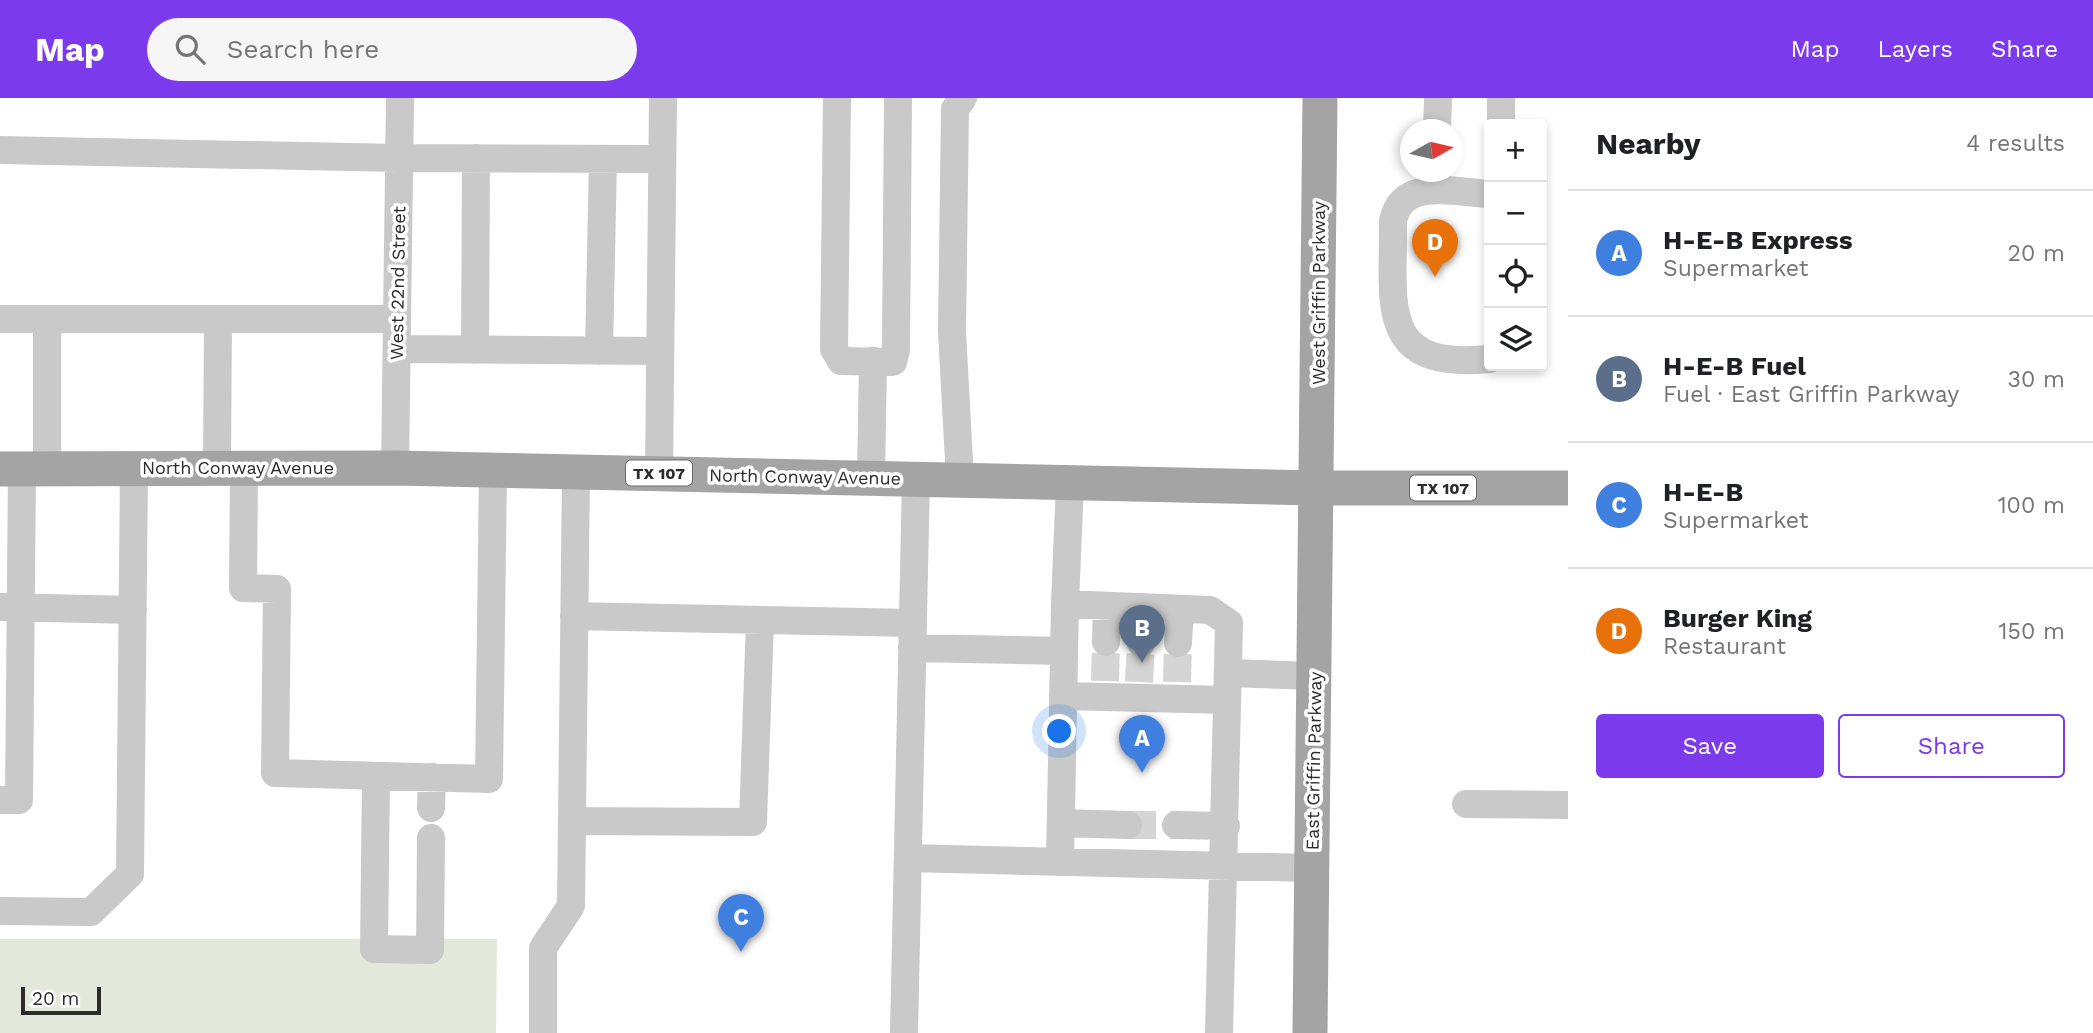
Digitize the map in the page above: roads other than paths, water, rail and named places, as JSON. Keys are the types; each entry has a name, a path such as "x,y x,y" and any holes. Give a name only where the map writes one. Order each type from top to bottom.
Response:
{"main road":[{"name":"West Griffin Parkway","path":"1317,488 1320,98"},
{"name":"North Conway Avenue","path":"23,469 395,468 1317,488 1568,488"},
{"name":"East Griffin Parkway","path":"1310,1033 1317,488"}],"street":[{"name":"West 22nd Street","path":"395,468 400,98"},
{"path":"659,474 663,98"},
{"path":"837,98 834,349 841,360 892,362 896,350 898,98"},
{"path":"960,480 951,331 955,109 962,98"},
{"path":"1437,119 1438,98"},
{"path":"1501,98 1501,119"},
{"path":"0,149 399,158 662,159"},
{"path":"475,350 477,159"},
{"path":"599,351 603,159"},
{"path":"1484,194 1421,191 1408,195 1396,206 1393,221 1394,315 1402,335 1418,347 1443,358 1461,362 1484,360"},
{"path":"0,319 397,319"},
{"path":"0,800 19,800 10,608 23,469 47,319"},
{"path":"218,319 243,588 277,589 275,773 489,779 494,470"},
{"path":"397,349 660,351"},
{"path":"871,478 873,361"},
{"path":"0,911 91,912 130,874 134,469"},
{"path":"543,1033 543,948 571,906 576,472"},
{"path":"904,1033 916,479"},
{"path":"1060,862 1070,483"},
{"path":"1065,604 1210,610 1229,623 1220,1033"},
{"path":"1106,642 1107,606"},
{"path":"1141,643 1142,607"},
{"path":"10,608 133,610"},
{"path":"1178,643 1180,609"},
{"path":"574,616 760,620 1064,651"},
{"path":"572,821 753,822 760,620"},
{"path":"1063,696 1105,689 1177,691 1315,676"},
{"path":"376,776 374,949 430,950 431,838"},
{"path":"431,808 432,777"},
{"path":"1466,804 1568,805"},
{"path":"1061,823 1128,824"},
{"path":"1176,825 1226,826"},
{"path":"908,858 1313,868"}],"tunnel":[{"path":"1105,681 1106,642"},
{"path":"1139,682 1141,643"},
{"path":"1177,682 1178,643"},
{"path":"1128,825 1176,825"}],"place":[{"name":"Burger King","path":"1435,277"},
{"name":"H-E-B Fuel","path":"1142,663"},
{"name":"H-E-B Express","path":"1142,773"},
{"name":"H-E-B","path":"741,952"}]}
